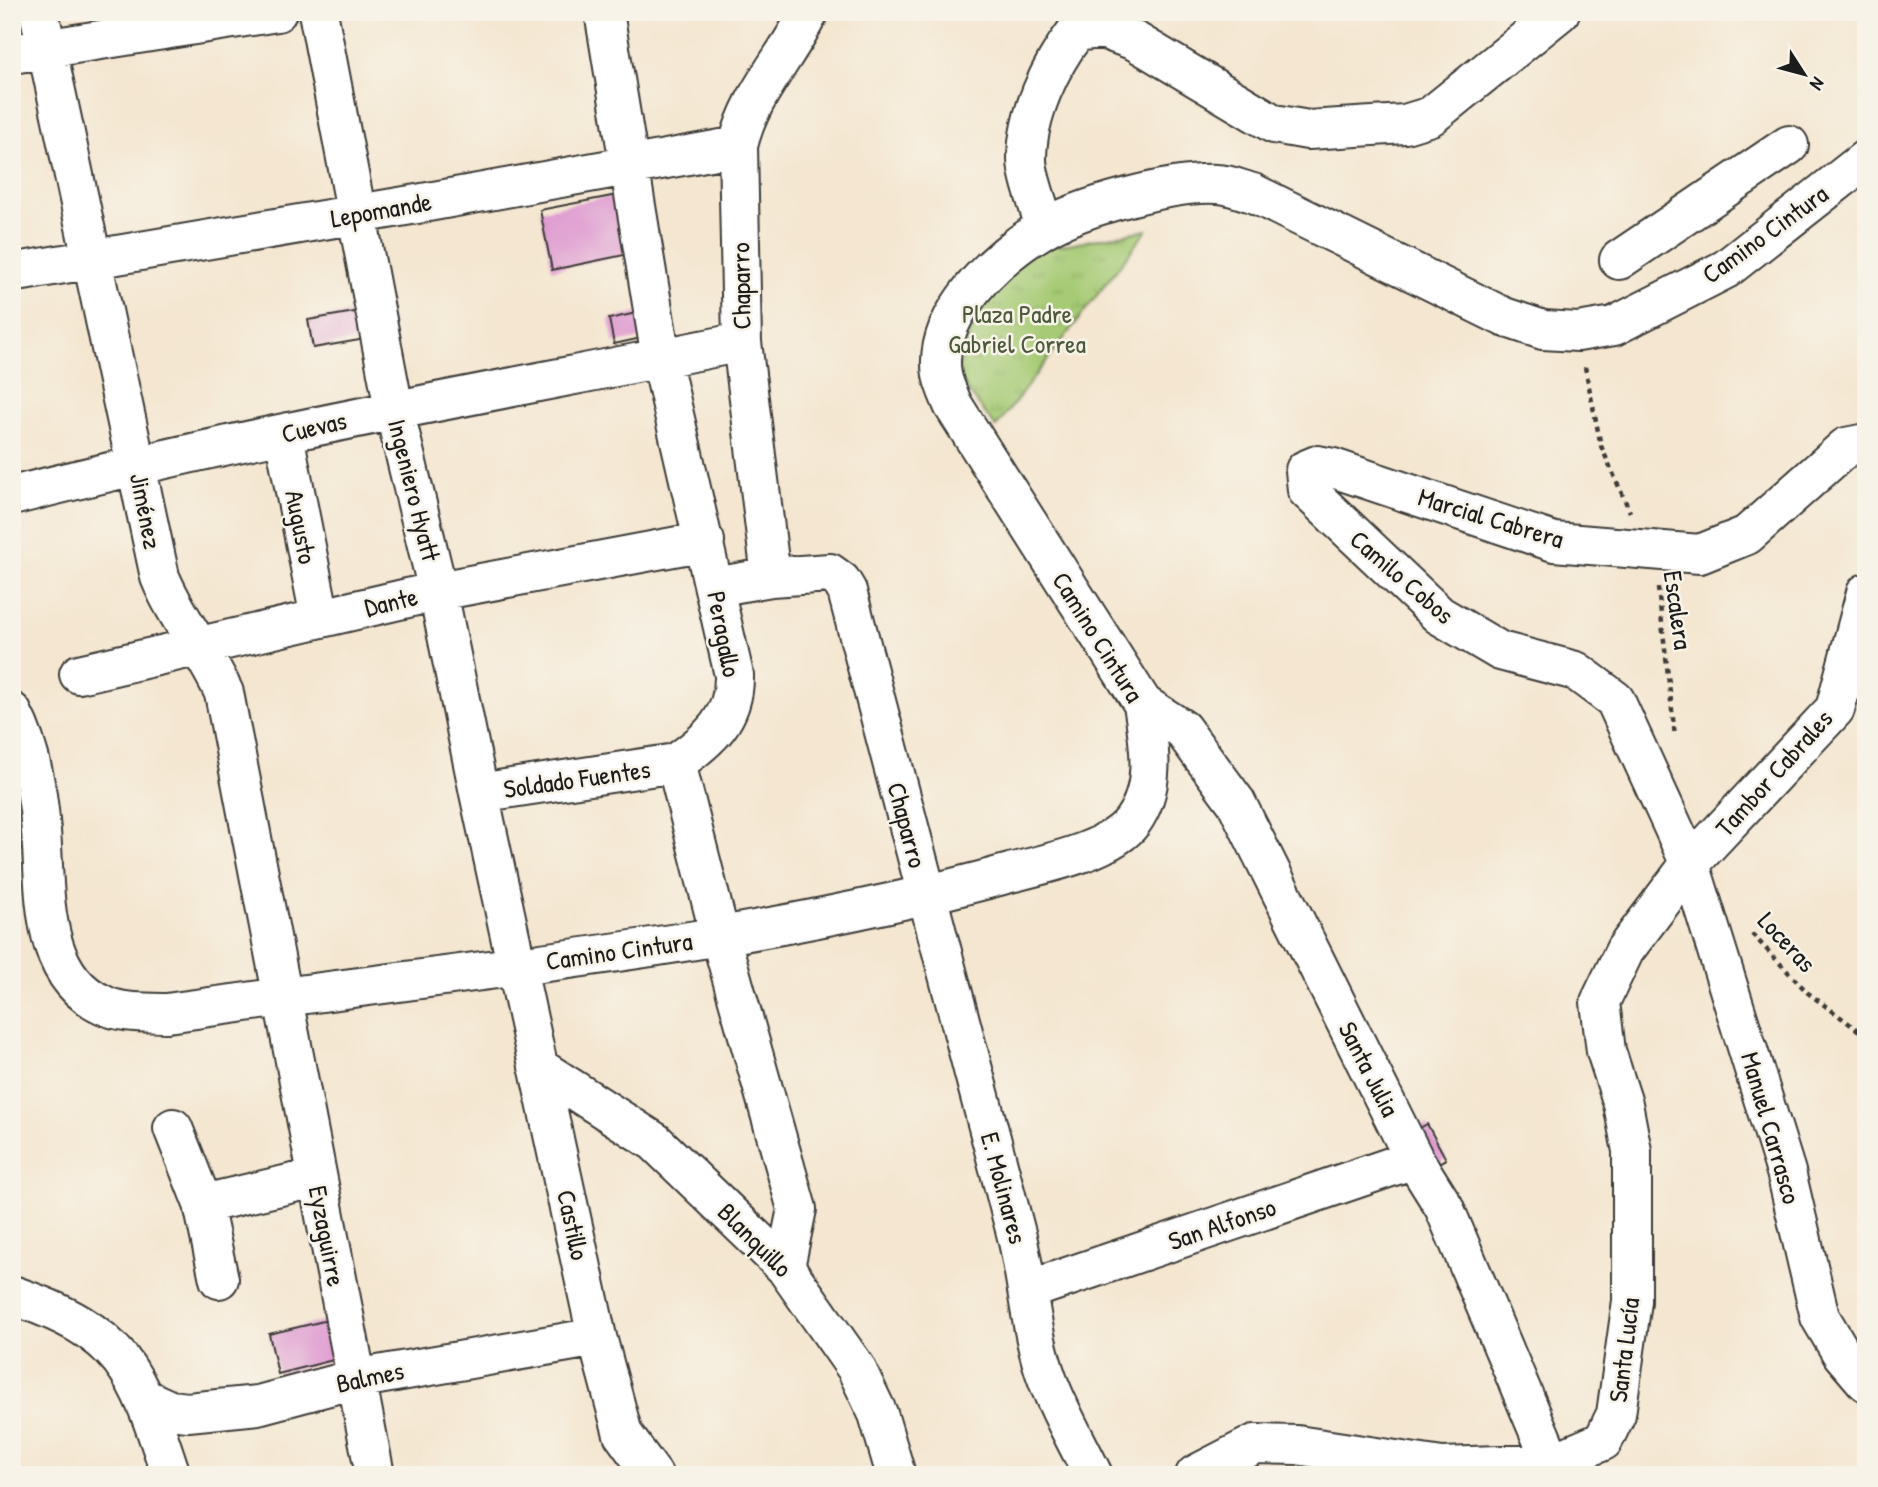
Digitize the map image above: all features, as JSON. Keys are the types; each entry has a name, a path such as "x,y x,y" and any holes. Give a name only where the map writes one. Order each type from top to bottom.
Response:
{"street":[{"path":"32,38 277,12"},
{"name":"Ingeniero Hyatt","path":"318,12 394,409 438,591 516,966"},
{"name":"Peragallo","path":"604,12 662,358 715,587 734,694 721,725 704,744 676,763"},
{"name":"Chaparro","path":"771,577 742,342 738,146 745,118 754,100 793,45 809,12"},
{"path":"1045,228 1026,160 1033,121 1054,61 1076,32 1102,29 1135,41 1273,124 1308,130 1405,124 1431,116 1560,12"},
{"name":"Jiménez","path":"32,38 92,258 160,577 173,609 213,667 225,693 282,996"},
{"path":"1619,260 1789,145"},
{"name":"Lepomande","path":"23,271 357,215 738,146"},
{"name":"Camino Cintura","path":"12,712 28,753 36,789 46,911 53,944 67,976 86,995 106,1006 139,1012 167,1013 720,936 926,896 1065,858 1107,841 1131,823 1147,792 1151,751 1143,704 953,405 942,373 946,337 959,306 992,268 1020,244 1045,228 1110,203 1189,185 1218,184 1253,193 1504,317 1543,330 1578,332 1614,326 1726,269 1866,159"},
{"name":"Cuevas","path":"12,496 137,464 284,435 394,409 742,342"},
{"name":"Augusto","path":"284,435 320,618"},
{"name":"Marcial Cabrera","path":"1333,468 1554,542 1700,554 1747,535 1846,447 1866,443"},
{"name":"Camilo Cobos","path":"1333,468 1317,465 1305,470 1307,491 1439,615 1500,651 1576,671 1615,700 1690,864"},
{"name":"Dante","path":"79,674 438,591 705,541"},
{"name":"Chaparro","path":"715,587 771,577 830,573 841,581 847,591 926,896"},
{"name":"Tambor Cabrales","path":"1690,864 1835,709 1866,593"},
{"name":"Santa Julia","path":"1143,704 1182,729 1236,802 1414,1159 1444,1207 1552,1463"},
{"path":"676,763 720,936 797,1209 785,1267"},
{"name":"Soldado Fuentes","path":"479,793 676,763"},
{"name":"Manuel Carrasco","path":"1690,864 1786,1172 1820,1317 1842,1353 1866,1382"},
{"name":"Santa Lucía","path":"1195,1475 1255,1444 1297,1445 1443,1466 1552,1463 1603,1441 1616,1414 1632,1301 1632,1151 1623,1104 1606,1051 1600,1002 1625,950 1690,864"},
{"name":"E. Molinares","path":"926,896 1030,1290 1037,1345 1048,1382 1093,1475"},
{"name":"Castillo","path":"516,966 597,1337 622,1434 653,1475"},
{"name":"Eyzaguirre","path":"282,996 315,1178 375,1475"},
{"name":"Blanquillo","path":"538,1067 655,1142 785,1267 856,1368 878,1414 896,1475"},
{"path":"173,1128 203,1204 219,1279"},
{"name":"San Alfonso","path":"1030,1290 1414,1159"},
{"path":"203,1204 315,1178"},
{"path":"12,1294 80,1322 107,1341 146,1399 171,1475"},
{"name":"Balmes","path":"146,1399 170,1410 215,1410 258,1405 355,1378 597,1337"}],"path":[{"name":"Escalera","path":"1578,332 1601,446 1656,572 1676,745"},
{"name":"Loceras","path":"1750,932 1808,993 1866,1037"}],"green space":[{"name":"Plaza Padre Gabriel Correa","path":"1147,230 996,427 956,376 978,309 1030,251"}],"building":[{"path":"617,195 629,254 552,270 540,210"},
{"path":"372,309 377,337 313,348 308,320"},
{"path":"641,312 646,337 614,344 609,319"},
{"path":"1427,1124 1446,1159 1429,1168 1411,1133"},
{"path":"328,1320 337,1359 278,1374 269,1334"}]}
